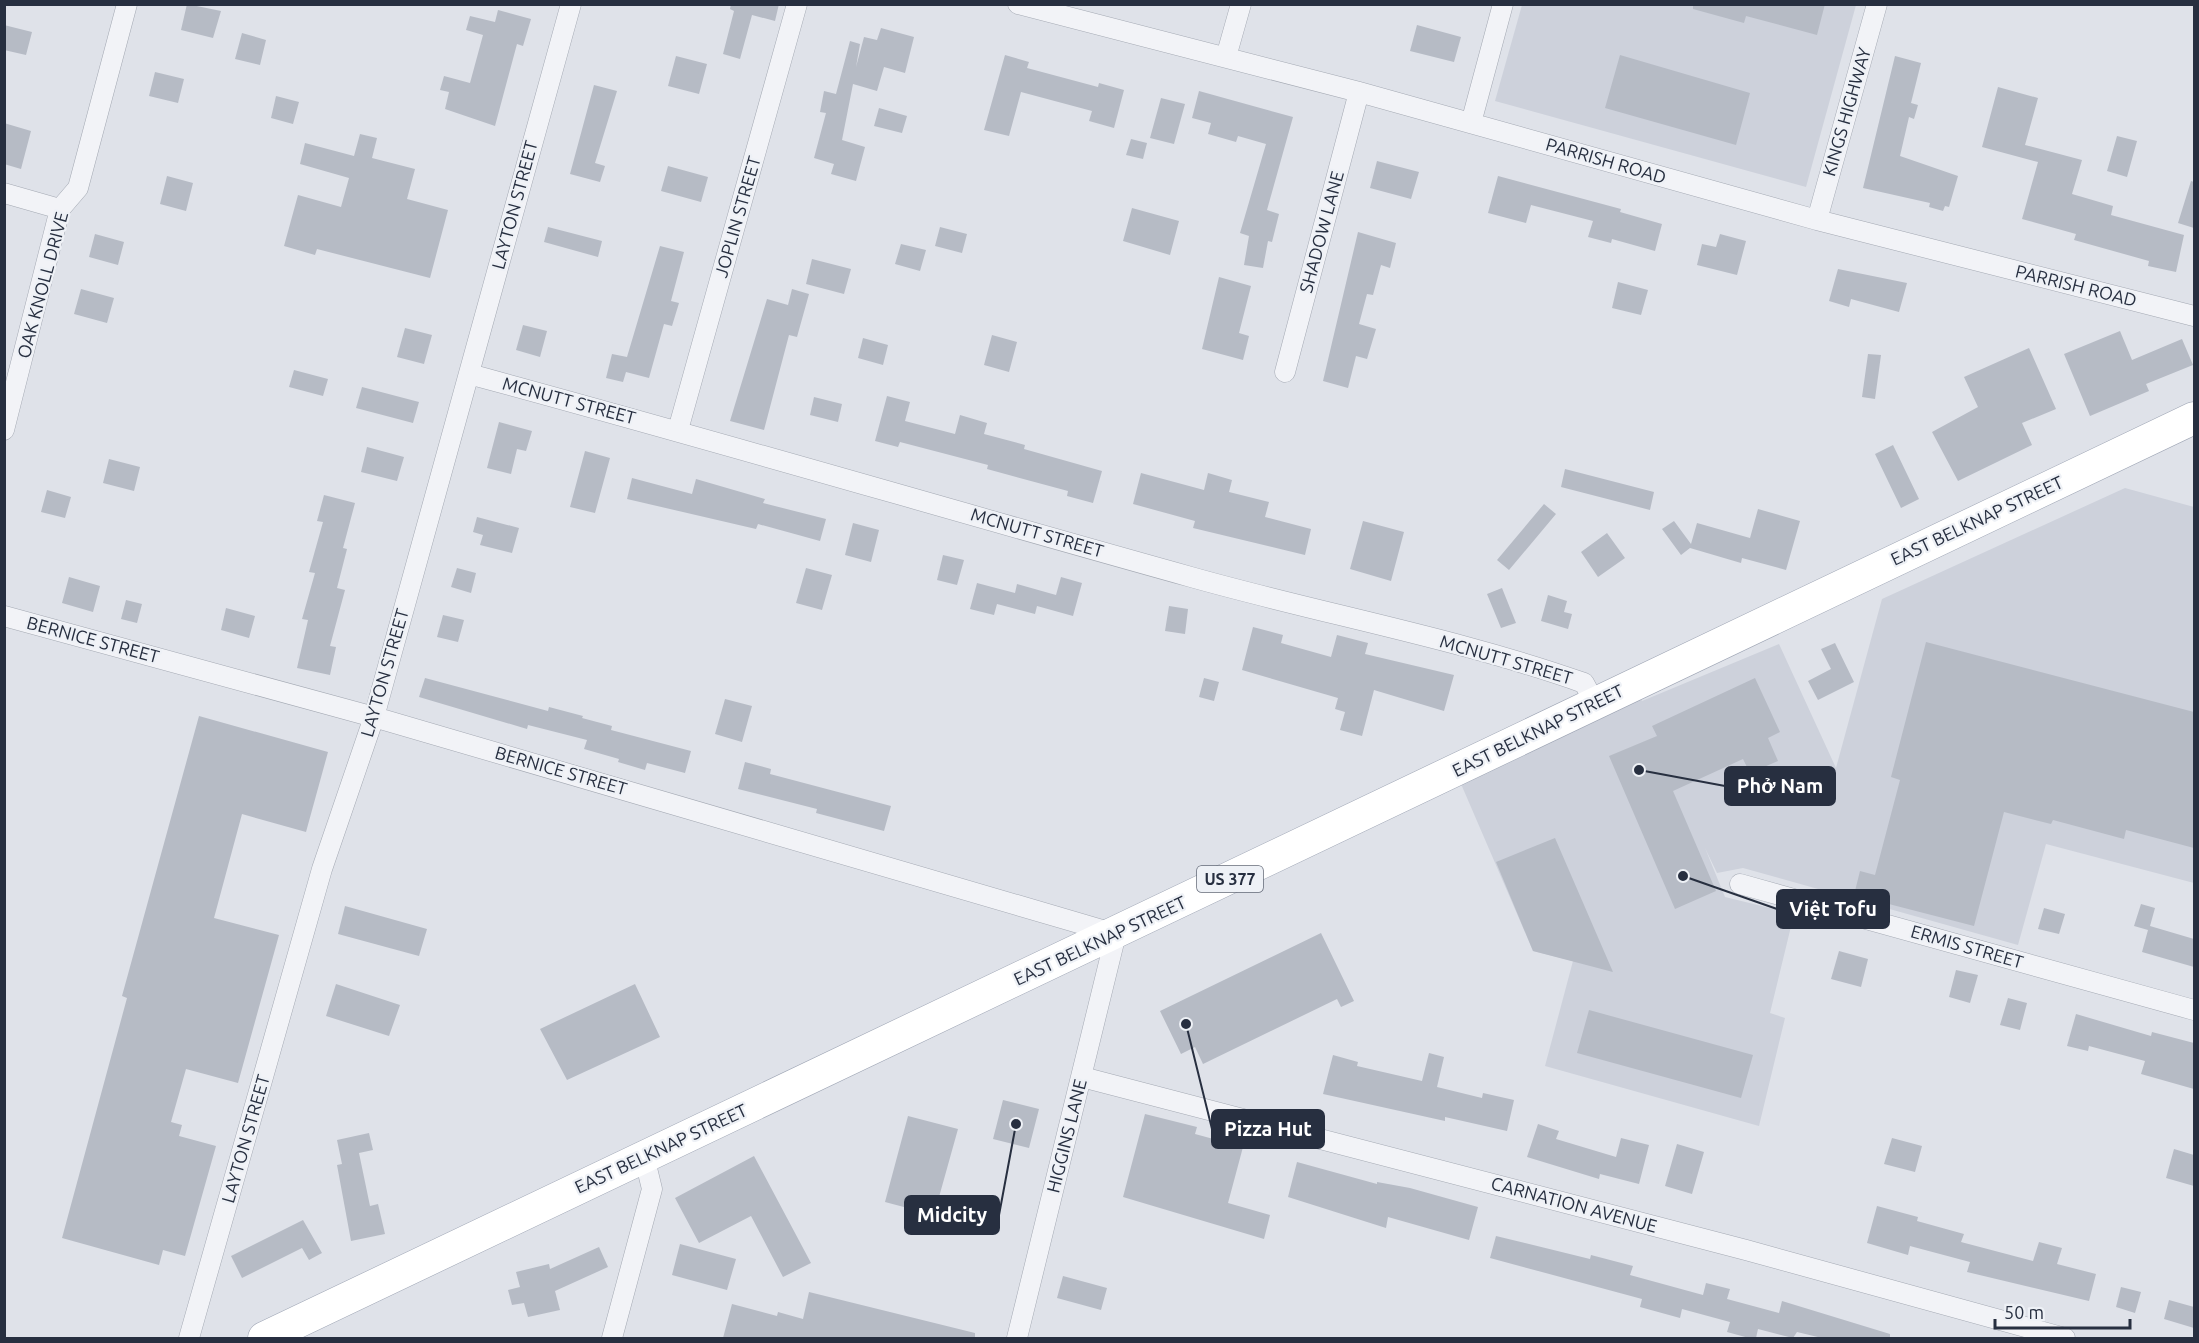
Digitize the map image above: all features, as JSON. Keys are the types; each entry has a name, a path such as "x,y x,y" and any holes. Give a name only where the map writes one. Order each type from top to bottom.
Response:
{"main road":[{"name":"EAST BELKNAP STREET","path":"264,1338 1116,934 2194,418"}],"street":[{"name":"OAK KNOLL DRIVE","path":"4,430 60,209 78,188 127,4"},
{"name":"LAYTON STREET","path":"189,1338 322,869 374,717 571,4"},
{"name":"JOPLIN STREET","path":"678,430 797,4"},
{"name":"PARRISH ROAD","path":"1018,4 1359,92 1817,220 2194,316"},
{"path":"1226,57 1241,4"},
{"path":"1471,123 1503,4"},
{"name":"KINGS HIGHWAY","path":"1817,220 1877,4"},
{"name":"SHADOW LANE","path":"1285,372 1359,92"},
{"path":"4,193 60,209"},
{"name":"MCNUTT STREET","path":"469,374 678,430 1194,578 1526,663 1584,684 1595,703"},
{"name":"BERNICE STREET","path":"4,615 374,717 1116,934"},
{"name":"ERMIS STREET","path":"1740,884 2194,1010"},
{"name":"HIGGINS LANE","path":"1017,1338 1116,934"},
{"name":"CARNATION AVENUE","path":"1082,1077 1735,1247 2065,1338"},
{"path":"612,1338 652,1189 644,1156"}],"shaded area":[{"path":"1522,5 1856,5 1806,187 1495,101"},
{"path":"2125,488 2194,507 2194,883 2046,844 2018,945 1743,868 1717,873 1705,848 1725,897 1794,914 1770,1013 1785,1018 1759,1126 1545,1066 1573,961 1533,951 1455,770 1634,684 1642,701 1779,644 1836,768 1882,599"}],"building":[{"path":"187,4 221,11 213,38 181,30"},
{"path":"731,4 779,4 775,21 752,15 740,59 723,54 734,11 730,9"},
{"path":"1693,4 1825,4 1817,35 1746,16 1744,23 1693,9"},
{"path":"498,10 531,19 523,46 517,44 495,126 445,109 449,92 440,90 444,76 470,83 483,35 466,30 470,16 495,22"},
{"path":"4,25 32,32 26,55 4,50"},
{"path":"1417,25 1461,37 1454,62 1410,51"},
{"path":"881,28 914,37 905,73 884,67 877,91 853,84 842,140 865,147 856,181 831,174 834,164 814,158 826,113 820,112 824,91 836,94 850,41 860,44 856,67 864,37 877,40"},
{"path":"242,33 266,40 260,65 235,59"},
{"path":"1005,55 1029,62 1027,68 1098,87 1099,83 1124,90 1114,128 1089,121 1092,111 1021,92 1009,136 984,130"},
{"path":"1620,55 1750,93 1736,145 1605,108"},
{"path":"676,56 707,64 699,94 668,86"},
{"path":"1895,56 1921,63 1911,103 1918,105 1914,119 1909,117 1900,156 1958,176 1949,207 1945,206 1943,211 1929,207 1930,203 1863,188"},
{"path":"155,72 184,79 178,103 149,96"},
{"path":"594,85 617,91 595,163 605,166 600,182 570,174"},
{"path":"1998,87 2038,98 2025,145 2082,160 2072,194 2113,206 2111,215 2184,235 2176,272 2148,266 2149,261 2074,240 2076,234 2022,219 2038,162 1982,147"},
{"path":"1199,91 1293,117 1267,210 1279,214 1272,242 1268,241 1263,268 1244,265 1249,236 1240,233 1266,144 1238,136 1236,142 1208,134 1211,123 1192,118"},
{"path":"276,96 299,102 293,124 271,118"},
{"path":"1161,98 1185,104 1174,144 1150,138"},
{"path":"879,108 907,116 902,133 874,126"},
{"path":"4,123 31,131 21,169 4,164"},
{"path":"360,134 377,138 372,158 415,169 407,199 448,210 430,278 317,249 315,255 284,246 298,195 341,207 349,178 300,164 305,143 354,156"},
{"path":"2117,136 2137,141 2127,177 2107,171"},
{"path":"1131,139 1147,143 1143,159 1126,155"},
{"path":"1377,161 1419,172 1411,199 1370,188"},
{"path":"668,166 708,177 701,202 661,191"},
{"path":"167,176 193,183 186,211 160,204"},
{"path":"1498,176 1621,209 1620,212 1662,224 1655,251 1612,239 1611,243 1588,237 1593,221 1531,205 1526,223 1488,213"},
{"path":"2191,181 2194,182 2194,228 2178,223"},
{"path":"1132,208 1179,221 1170,255 1123,241"},
{"path":"548,227 602,241 598,257 544,242"},
{"path":"940,227 967,234 962,253 935,246"},
{"path":"1358,232 1396,243 1390,268 1381,265 1373,295 1367,294 1359,324 1376,329 1367,359 1356,356 1348,388 1323,381"},
{"path":"95,234 124,242 118,265 89,257"},
{"path":"1720,234 1746,241 1737,275 1697,265 1702,244 1716,247"},
{"path":"901,244 926,250 920,271 895,264"},
{"path":"660,246 684,252 671,301 679,303 672,326 664,324 649,378 626,372 623,382 606,378 612,354 627,357"},
{"path":"812,259 851,269 844,294 806,284"},
{"path":"1838,269 1907,283 1899,312 1851,299 1849,307 1829,301"},
{"path":"1219,277 1251,286 1239,333 1249,336 1243,360 1202,349"},
{"path":"1618,282 1648,290 1641,315 1612,308"},
{"path":"81,289 114,298 107,323 74,314"},
{"path":"792,289 809,294 797,337 789,335 764,430 730,421 767,299 788,305"},
{"path":"523,325 547,331 540,357 516,350"},
{"path":"405,328 432,335 424,364 397,357"},
{"path":"2120,331 2132,360 2182,339 2193,365 2146,384 2149,391 2090,416 2064,354"},
{"path":"992,335 1017,342 1009,372 984,365"},
{"path":"863,338 888,345 883,365 858,358"},
{"path":"2029,348 2056,409 2022,423 2032,445 1958,481 1932,432 1978,407 1964,377"},
{"path":"1868,354 1881,355 1875,399 1862,397"},
{"path":"294,370 328,379 323,396 289,387"},
{"path":"362,387 419,402 413,423 356,408"},
{"path":"887,396 910,402 905,421 955,434 960,415 987,423 984,434 1025,445 1024,449 1102,471 1093,503 1067,496 1068,491 987,469 988,465 900,442 898,447 875,441"},
{"path":"814,397 842,404 838,422 810,415"},
{"path":"499,422 532,431 526,451 517,449 511,474 487,468"},
{"path":"1893,445 1919,499 1901,508 1875,454"},
{"path":"367,447 404,457 397,481 361,472"},
{"path":"585,451 610,458 595,513 570,507"},
{"path":"109,459 140,467 134,491 103,483"},
{"path":"1565,469 1654,492 1650,510 1561,487"},
{"path":"1141,473 1204,490 1208,473 1232,480 1229,492 1269,502 1265,517 1311,529 1305,555 1193,528 1195,521 1133,504"},
{"path":"632,478 692,494 696,479 765,499 763,503 826,519 820,541 758,524 756,529 627,499"},
{"path":"47,490 71,497 65,518 41,512"},
{"path":"324,495 355,503 343,548 347,549 337,588 345,590 330,646 336,647 330,675 297,668 308,620 302,619 315,573 309,572 323,522 317,521"},
{"path":"1544,504 1556,514 1509,570 1497,560"},
{"path":"1758,509 1800,521 1786,570 1742,558 1741,563 1690,548 1681,555 1662,529 1674,521 1691,544 1697,523 1750,538"},
{"path":"477,517 519,528 512,553 480,545 483,535 473,532"},
{"path":"1363,521 1404,532 1391,581 1350,569"},
{"path":"853,523 879,530 871,562 845,555"},
{"path":"1607,533 1625,558 1598,577 1581,552"},
{"path":"943,555 964,560 957,585 937,580"},
{"path":"457,568 476,573 471,593 451,587"},
{"path":"806,568 832,575 822,610 796,603"},
{"path":"69,577 100,586 93,612 62,603"},
{"path":"1061,577 1082,583 1073,616 1037,606 1035,614 997,604 994,615 970,609 977,583 1015,593 1017,584 1056,595"},
{"path":"1502,588 1516,623 1501,628 1487,594"},
{"path":"1548,595 1567,601 1564,612 1572,614 1568,629 1541,621"},
{"path":"126,600 142,604 137,623 121,619"},
{"path":"1169,606 1188,609 1185,634 1165,631"},
{"path":"226,608 255,616 249,638 221,630"},
{"path":"443,615 464,620 458,642 437,637"},
{"path":"1253,627 1283,635 1281,643 1331,657 1337,635 1368,643 1365,654 1454,675 1444,711 1374,690 1362,736 1340,730 1345,712 1335,709 1338,698 1242,670"},
{"path":"1926,642 2194,712 2194,848 2126,830 2124,839 2053,820 2051,824 2004,812 1974,926 1854,895 1860,871 1875,875 1900,780 1891,777"},
{"path":"1835,643 1854,682 1818,700 1808,681 1831,669 1821,649"},
{"path":"425,678 548,711 549,707 583,716 582,718 612,726 611,730 691,751 685,773 647,763 645,770 618,762 619,759 584,749 587,740 528,725 527,729 419,697"},
{"path":"1204,678 1219,682 1214,701 1199,697"},
{"path":"1755,678 1780,732 1768,738 1778,761 1750,773 1743,759 1673,791 1716,891 1675,909 1609,756 1657,736 1652,726"},
{"path":"725,699 752,706 742,742 715,734"},
{"path":"199,716 328,752 306,832 242,814 214,918 279,935 238,1083 186,1069 171,1122 182,1125 179,1136 216,1146 185,1256 163,1250 159,1265 62,1238 127,998 122,996"},
{"path":"745,762 771,769 770,774 891,806 884,831 816,813 817,809 738,789"},
{"path":"1555,838 1613,972 1533,951 1496,862"},
{"path":"2141,904 2155,908 2150,926 2194,939 2194,967 2142,952 2148,930 2134,926"},
{"path":"345,906 427,929 419,956 338,934"},
{"path":"2044,908 2065,914 2059,934 2038,929"},
{"path":"1321,933 1354,1001 1341,1007 1337,999 1203,1064 1195,1047 1181,1054 1160,1011"},
{"path":"1839,951 1868,959 1861,987 1831,979"},
{"path":"1956,970 1978,975 1970,1003 1949,997"},
{"path":"336,984 400,1005 389,1036 326,1016"},
{"path":"635,984 660,1037 567,1080 540,1029"},
{"path":"2008,998 2027,1003 2020,1030 2000,1025"},
{"path":"1589,1010 1753,1055 1741,1098 1577,1053"},
{"path":"2076,1014 2151,1036 2152,1032 2194,1043 2194,1089 2141,1074 2145,1061 2089,1046 2088,1051 2067,1046"},
{"path":"1429,1053 1444,1057 1437,1087 1482,1098 1483,1093 1514,1100 1507,1131 1445,1117 1445,1121 1323,1094 1333,1055 1358,1062 1357,1066 1422,1081"},
{"path":"1003,1100 1039,1109 1029,1148 993,1139"},
{"path":"1145,1114 1197,1127 1195,1134 1243,1147 1228,1203 1270,1215 1264,1239 1123,1197"},
{"path":"908,1116 958,1129 934,1215 885,1202"},
{"path":"1538,1124 1559,1131 1556,1139 1616,1157 1621,1138 1649,1145 1639,1184 1600,1174 1599,1179 1527,1157"},
{"path":"369,1133 373,1150 359,1153 370,1206 378,1204 385,1234 351,1241 337,1165 342,1164 337,1140"},
{"path":"1892,1138 1922,1146 1915,1172 1884,1164"},
{"path":"1677,1144 1704,1152 1692,1194 1665,1186"},
{"path":"2174,1149 2194,1155 2194,1186 2166,1178"},
{"path":"754,1156 811,1263 783,1277 751,1216 699,1243 675,1198"},
{"path":"1297,1162 1377,1184 1377,1182 1410,1188 1478,1207 1469,1240 1388,1217 1386,1228 1288,1197"},
{"path":"1877,1206 1918,1217 1917,1221 1964,1234 1961,1242 2033,1261 2039,1242 2062,1248 2057,1264 2096,1274 2089,1301 1967,1272 1970,1262 1910,1246 1908,1255 1867,1243"},
{"path":"303,1220 322,1253 309,1260 302,1248 242,1278 231,1256"},
{"path":"1496,1236 1590,1259 1591,1255 1633,1266 1630,1275 1703,1295 1706,1283 1730,1289 1727,1299 1779,1313 1782,1301 1890,1334 1890,1338 1822,1338 1797,1332 1793,1338 1758,1329 1756,1338 1749,1338 1727,1332 1730,1322 1682,1309 1680,1318 1640,1307 1642,1299 1490,1258"},
{"path":"680,1244 736,1259 727,1290 672,1275"},
{"path":"599,1247 608,1267 555,1291 560,1310 528,1317 524,1303 512,1305 508,1290 520,1287 516,1272 549,1264 550,1269"},
{"path":"1063,1276 1107,1288 1101,1310 1057,1298"},
{"path":"2121,1287 2141,1292 2135,1313 2116,1307"},
{"path":"809,1292 975,1333 975,1338 723,1338 732,1304 777,1316 778,1312 803,1319"},
{"path":"2169,1300 2194,1307 2194,1328 2164,1319"}],"place":[{"name":"Phở Nam","path":"1639,770"},
{"name":"Việt Tofu","path":"1683,876"},
{"name":"Pizza Hut","path":"1186,1024"},
{"name":"Midcity","path":"1016,1124"}]}
